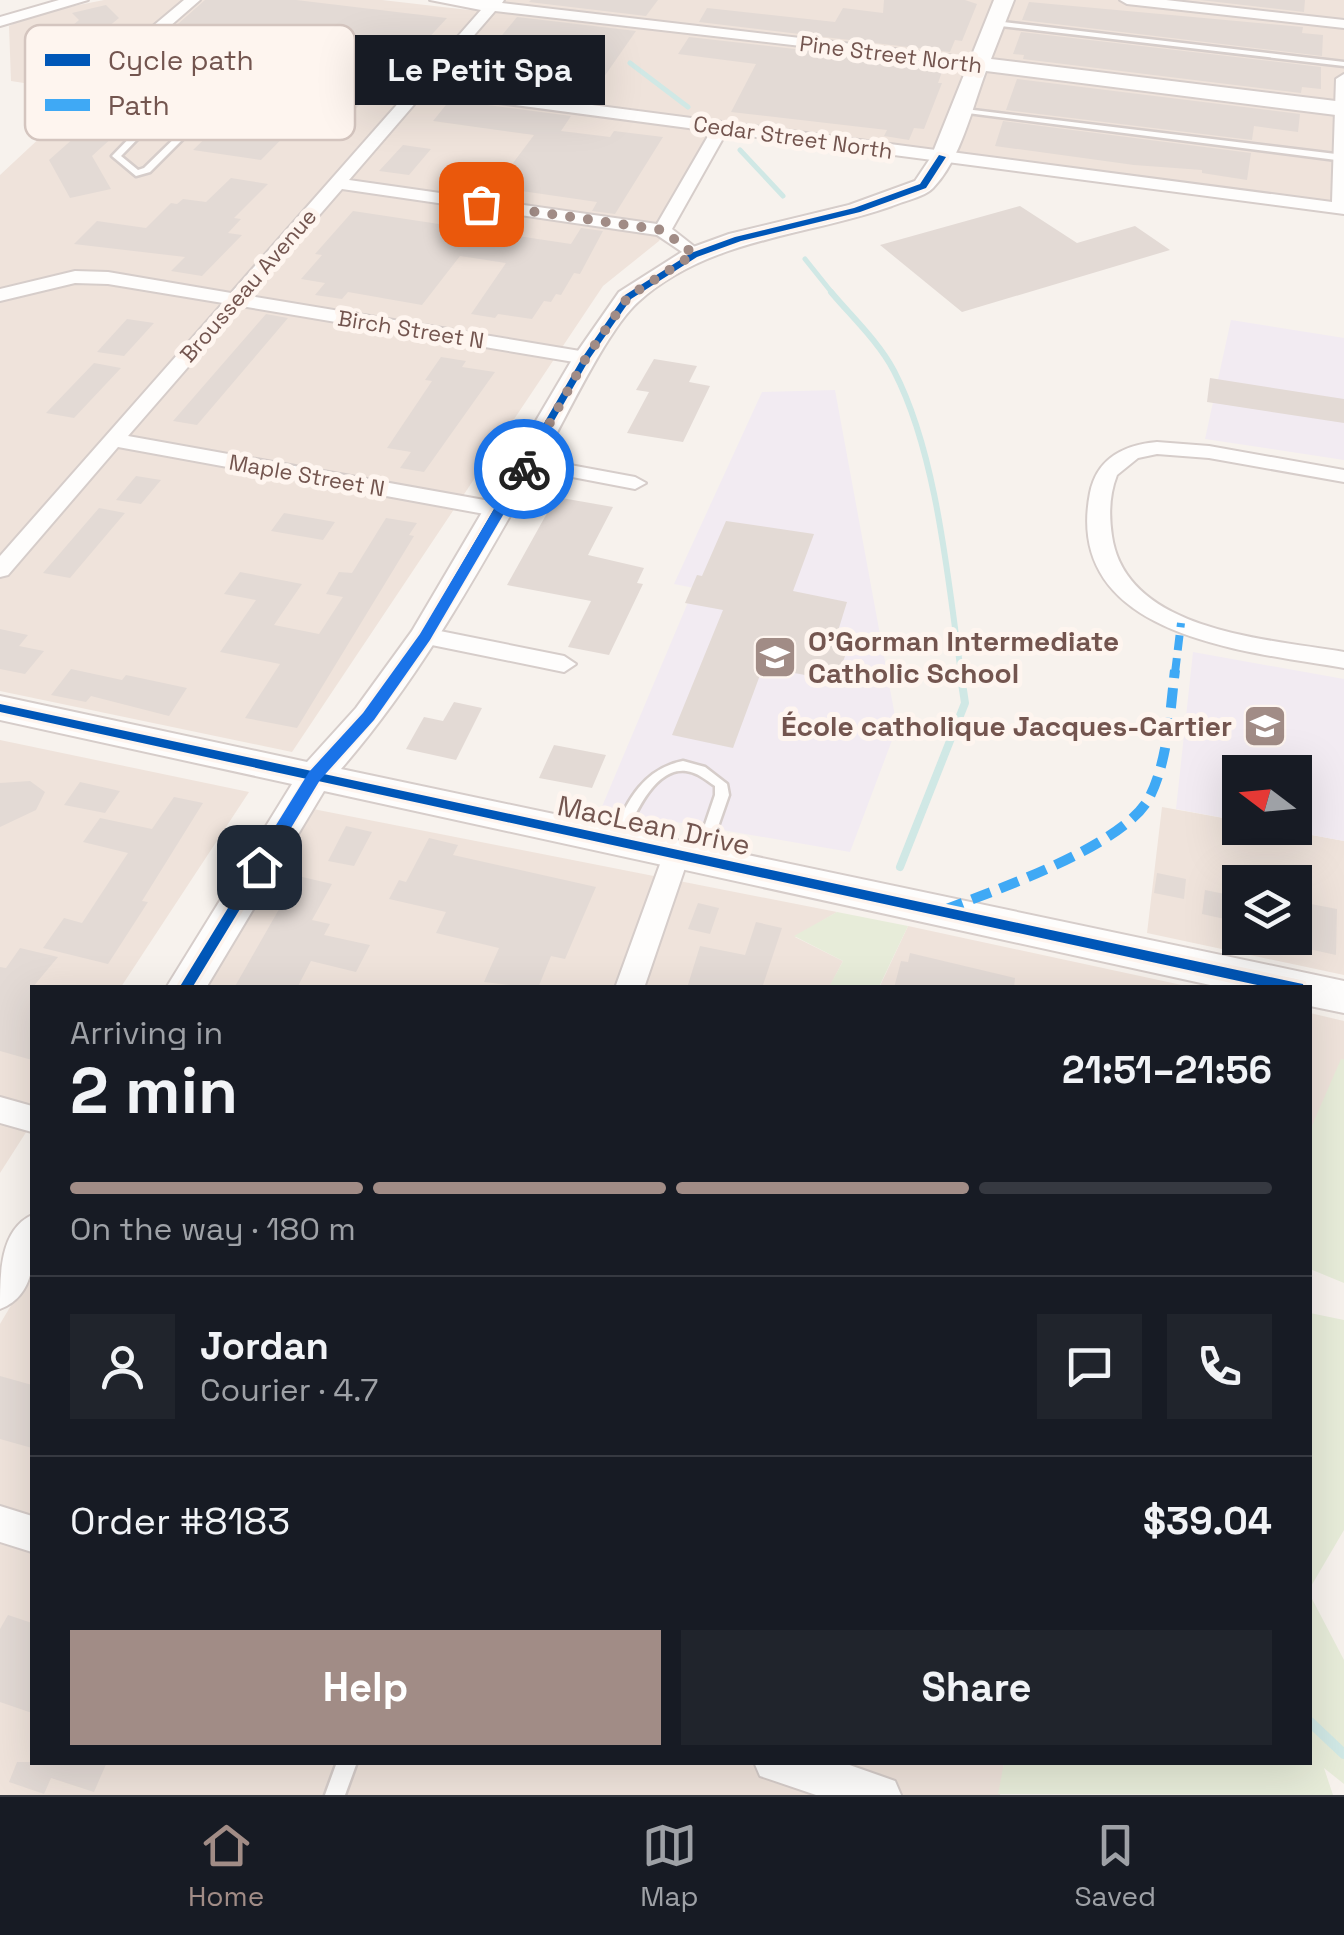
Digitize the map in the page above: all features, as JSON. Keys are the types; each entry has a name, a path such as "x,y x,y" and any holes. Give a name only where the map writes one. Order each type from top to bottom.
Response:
{"main road":[{"path":"187,985 314,776 368,716 425,636 586,358 628,297 694,254 856,210 923,186 942,157 1004,0"},
{"name":"Pine Street North","path":"979,64 1344,109"},
{"name":"MacLean Drive","path":"0,708 1284,985"},
{"path":"1312,990 1344,997"},
{"path":"0,1288 30,1238"}],"street":[{"path":"0,22 30,10 81,0"},
{"path":"163,25 193,0"},
{"name":"Pine Street North","path":"437,0 494,3 979,64"},
{"path":"1128,0 1344,24"},
{"name":"Brousseau Avenue","path":"0,570 494,3"},
{"name":"Cedar Street North","path":"355,79 1343,209"},
{"path":"1343,209 1344,79"},
{"path":"662,230 721,127"},
{"path":"336,183 662,230 694,254"},
{"name":"Birch Street N","path":"0,294 75,277 108,278 586,358"},
{"name":"Maple Street N","path":"113,440 501,510"},
{"path":"1344,476 1180,449 1139,450 1112,464 1101,490 1098,523 1105,558 1124,591 1158,616 1260,645 1344,660"},
{"path":"527,463 634,483"},
{"path":"425,636 564,664"},
{"path":"630,985 688,858"},
{"path":"0,1110 30,1118"},
{"path":"0,1524 30,1533"},
{"path":"784,1765 880,1795"}],"lane":[{"path":"995,24 1344,64"},
{"path":"960,110 1343,158"},
{"path":"132,140 116,156 136,173 147,170 178,140"},
{"path":"614,842 650,778 670,768 686,768 704,772 721,784 722,795 688,858"},
{"path":"335,1795 346,1765"}],"shaded area":[{"path":"104,0 382,0 469,10 479,0 1344,0 1344,204 720,123 659,241 603,286 292,752 0,691 0,175 38,140 355,140 355,25 25,25 25,83 11,81 9,26 33,14"},
{"path":"1231,320 1344,338 1344,460 1205,439"},
{"name":"O'Gorman Intermediate Catholic School","path":"835,390 897,727 850,852 601,809 694,588 674,584 762,392"},
{"name":"École catholique Jacques-Cartier","path":"1193,652 1344,679 1344,841 1312,835 1312,755 1222,755 1222,818 1176,809"},
{"path":"0,740 249,792 122,985 30,985 30,1126 0,1173"},
{"path":"1162,807 1222,818 1222,845 1312,845 1312,835 1344,841 1344,975 1250,955 1312,955 1312,865 1222,865 1222,949 1147,933"},
{"path":"308,808 837,912 795,937 843,961 831,985 203,985"},
{"path":"908,926 1182,985 880,985"},
{"path":"1312,1013 1344,1021 1344,1157 1312,1230"},
{"path":"30,1273 30,1765 1004,1765 1000,1795 0,1795 0,1324"}],"green space":[{"path":"837,912 908,926 880,985 830,985 843,961 794,936"},
{"path":"1344,1059 1344,1283 1312,1270 1312,1125"},
{"path":"1312,1313 1344,1320 1344,1530 1312,1585"},
{"path":"1312,1599 1344,1660 1344,1784 1324,1768 1333,1795 998,1794 1004,1765 1312,1765"}],"building":[{"path":"205,0 296,0 447,18 399,70 388,75 355,71 355,25 177,25"},
{"path":"531,0 658,0 646,16"},
{"path":"884,0 965,0 977,4 962,41 955,40 950,52 699,22 707,8 835,22 843,8 883,13"},
{"path":"1200,0 1305,0 1304,12"},
{"path":"1029,2 1303,27 1302,33 1323,35 1322,56 1022,20"},
{"path":"106,5 119,18 110,25 73,25 79,20 72,13"},
{"path":"517,17 636,31 592,94 583,100 462,84"},
{"path":"1021,32 1321,67 1321,89 1302,87 1301,93 1023,59 1024,55 1013,54"},
{"path":"689,37 944,66 938,83 942,83 924,129 914,128 909,140 884,136 887,130 731,112 756,64 678,54"},
{"path":"1017,79 1300,114 1298,132 1254,126 1252,140 1006,110"},
{"path":"355,87 374,90 355,110"},
{"path":"450,100 571,116 561,131 610,137 614,131 663,137 615,214 592,211 597,202 495,187 534,135 433,121"},
{"path":"1003,121 1251,153 1247,180 1202,170 995,146"},
{"path":"72,140 110,140 92,156 111,189 70,198 49,160"},
{"path":"203,140 281,140 261,160 193,150"},
{"path":"403,145 431,149 409,175 379,171"},
{"path":"231,178 268,184 234,218 241,219 228,233 242,235 202,276 171,271 185,257 74,244 97,221 146,228 171,203 183,199 206,202"},
{"path":"1020,206 1077,243 1135,226 1170,250 962,312 880,245"},
{"path":"353,211 571,244 581,228 603,231 580,274 574,273 561,295 556,294 551,302 544,301 532,319 498,314 495,318 471,314 506,263 460,256 422,305 348,292 342,299 315,295 325,283 301,279 322,255 315,254"},
{"path":"266,314 288,318 197,425 173,421"},
{"path":"127,319 154,323 124,356 97,352"},
{"path":"441,357 466,361 462,367 495,372 424,472 400,468 411,452 387,448 432,381 425,380"},
{"path":"654,359 697,366 689,382 710,386 683,442 627,433 649,392 636,390"},
{"path":"94,363 121,368 74,418 46,413"},
{"path":"1210,378 1344,399 1344,423 1207,402"},
{"path":"136,476 161,480 141,504 116,500"},
{"path":"556,497 613,507 588,555 644,568 637,583 643,584 609,655 568,647 591,601 507,585"},
{"path":"99,508 125,513 70,578 43,573"},
{"path":"284,513 335,522 323,540 271,531"},
{"path":"386,518 417,523 409,535 414,536 297,728 245,718 280,664 220,652 256,600 224,594 240,572 302,584 274,625 319,634 343,597 326,594 339,572 352,573"},
{"name":"O'Gorman Intermediate Catholic School","path":"726,521 814,534 793,591 847,602 838,631 853,634 836,681 763,667 733,748 672,735 723,610 685,603 697,575 702,576"},
{"path":"0,629 28,635 19,646 44,651 25,674 0,669"},
{"path":"71,669 187,688 169,716 91,696 86,702 51,695"},
{"path":"454,702 482,708 456,760 406,749 424,717 443,721"},
{"path":"554,745 606,755 592,788 539,778"},
{"path":"30,781 45,792 36,810 0,827 0,783"},
{"path":"80,782 120,791 105,813 64,805"},
{"path":"174,797 203,803 108,964 43,948 64,918 82,923 128,853 83,842 100,818 152,829"},
{"path":"346,826 372,832 354,866 328,861"},
{"path":"429,838 458,845 453,855 596,887 565,959 551,956 539,985 511,985 484,982 499,948 436,933 446,912 389,899 399,880 406,882"},
{"path":"1157,873 1186,879 1184,899 1154,893"},
{"path":"298,876 332,884 312,920 330,924 324,935 370,945 356,972 311,961 299,985 236,985"},
{"path":"1205,890 1222,893 1222,918 1202,914"},
{"path":"698,903 719,908 710,934 688,929"},
{"path":"1312,904 1337,909 1336,955 1312,950"},
{"path":"756,922 782,928 763,985 688,985 700,946 745,955"},
{"path":"20,948 58,957 35,985 30,985 30,1059 0,1051 0,967 6,968"},
{"path":"910,953 1015,978 1014,985 895,985 901,961 908,962"},
{"path":"0,1376 30,1384 30,1447 0,1439"},
{"path":"8,1615 30,1622 30,1712 0,1702 0,1629"},
{"path":"17,1762 106,1765 94,1792 51,1778 44,1794 9,1782"}],"waterway":[{"path":"630,63 688,107"},
{"path":"740,150 783,196"},
{"path":"805,259 833,294"},
{"path":"831,292 881,350 909,404 939,518 961,673"},
{"path":"900,867 965,703 960,670"},
{"path":"1312,1724 1344,1754"}],"marked path":[{"path":"944,910 1083,850 1132,819 1146,803 1164,744 1181,623"}],"cycle path":[{"path":"187,985 315,776 368,716 425,636 586,358 628,297 694,255 738,239 857,210 923,186 942,157"},
{"path":"0,708 1284,985"}],"way so far":[{"path":"481,204 662,230 694,254 628,297 586,358 524,469"}],"place":[{"name":"Le Petit Spa","path":"481,204"},
{"name":"O'Gorman Intermediate Catholic School","path":"775,657"},
{"name":"École catholique Jacques-Cartier","path":"1265,726"}],"route":[{"path":"259,867 314,776 368,716 425,636 524,469"}]}
